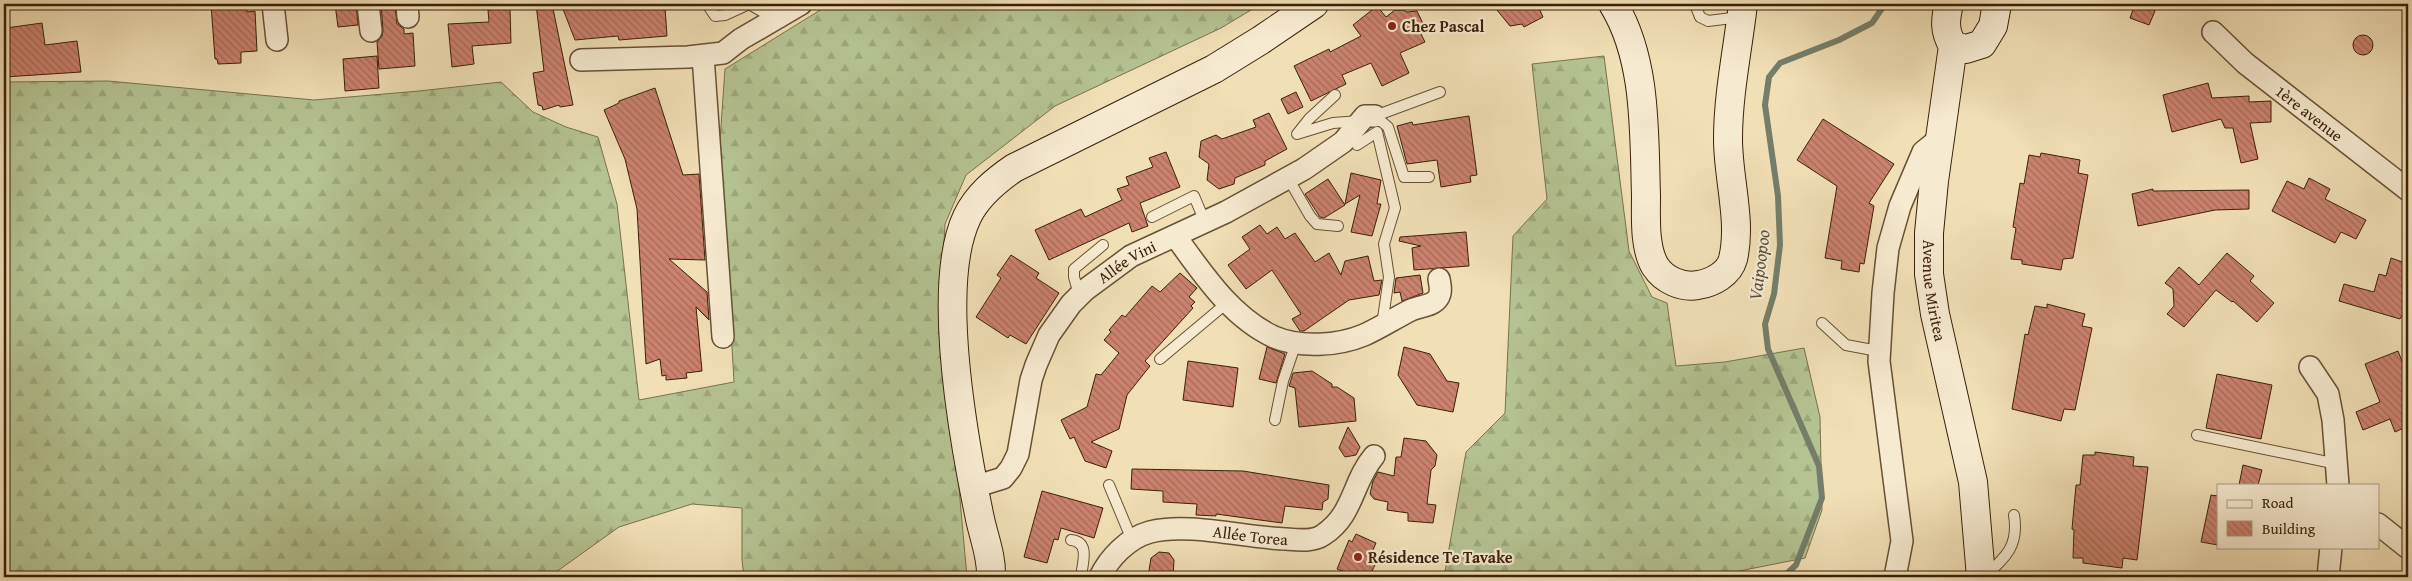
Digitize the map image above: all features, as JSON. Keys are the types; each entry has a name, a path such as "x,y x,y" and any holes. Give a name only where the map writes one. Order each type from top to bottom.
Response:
{"main road":[{"path":"991,577 992,563 974,487 956,374 953,303 958,244 967,217 975,204 997,179 1014,168 1214,69 1314,4"},
{"path":"1613,4 1629,38 1638,77 1643,123 1647,232 1651,255 1656,267 1662,274 1680,284 1701,284 1722,275 1732,264 1736,246 1728,140 1742,10"},
{"name":"Avenue Miritea","path":"1949,4 1945,20 1946,32 1953,46 1939,139 1929,233 1929,274 1935,314 1973,482 1982,577"},
{"path":"1953,46 1966,49 1982,44 1993,26 1998,4"}],"street":[{"path":"273,4 277,40"},
{"path":"368,4 371,32"},
{"path":"581,60 702,56 723,53 741,39 801,4"},
{"name":"1ère avenue","path":"2213,32 2245,63 2408,190"},
{"path":"702,56 723,337"},
{"name":"Allée Vini","path":"974,487 1003,478 1012,468 1018,454 1031,380 1036,365 1049,335 1080,295 1104,274 1131,256 1153,245 1176,237 1205,222 1288,178 1324,156 1343,142 1368,118"},
{"path":"1895,577 1902,541 1878,351 1888,248 1900,206 1914,171 1923,152 1939,139"},
{"path":"1176,237 1198,267 1228,302 1260,329 1276,337 1296,343 1331,343 1363,336 1414,309 1433,303 1439,297 1441,289 1439,279"},
{"path":"2310,367 2328,394 2338,474"},
{"name":"Allée Torea","path":"1100,577 1108,563 1132,540 1150,532 1182,530 1268,539 1309,540 1322,536 1348,509 1365,467 1374,456"},
{"path":"2380,526 2408,548"},
{"path":"2328,577 2331,548"}],"lane":[{"path":"707,4 715,16 725,16 749,4 763,12 782,15"},
{"path":"1695,4 1700,17 1708,21 1742,10"},
{"path":"1335,95 1305,122 1297,134 1333,123 1368,118 1440,92"},
{"path":"1368,118 1388,127 1404,176 1429,177"},
{"path":"1357,145 1377,132 1395,208 1384,244 1389,277 1382,325"},
{"path":"1288,178 1310,216 1317,224 1338,226"},
{"path":"1152,217 1194,196 1205,222"},
{"path":"1080,295 1074,269 1102,245"},
{"path":"1160,359 1228,302"},
{"path":"1822,323 1846,346 1878,351"},
{"path":"1274,420 1283,381 1296,343"},
{"path":"2197,434 2338,474"},
{"path":"1110,484 1132,540"},
{"path":"1982,577 2005,557 2013,544 2016,528 2014,515"},
{"path":"1071,540 1083,546 1084,556 1081,577"}],"green space":[{"path":"830,4 1261,4 1221,28 1055,106 966,175 945,224 939,334 958,477 967,577 744,577 742,560 742,508 692,504 619,527 549,577 4,577 4,82 108,81 314,100 501,82 533,112 566,127 598,137 617,204 639,400 734,382 720,140 725,69"},
{"path":"1604,56 1629,251 1652,297 1667,303 1676,366 1725,362 1804,348 1820,417 1822,510 1805,558 1709,577 1444,577 1466,452 1505,413 1513,236 1547,199 1532,64"}],"building":[{"path":"211,4 246,4 247,12 255,11 257,51 241,52 241,63 218,64 217,59 215,59"},
{"path":"335,4 356,4 358,25 338,27"},
{"path":"381,4 395,4 397,24 404,29 404,34 413,33 415,66 379,69 377,42 382,36 383,30"},
{"path":"536,4 552,4 573,105 560,107 559,105 543,110 542,106 538,105 533,73 544,71"},
{"path":"610,4 642,4 643,9 665,7 667,36 619,40 618,36 575,40 563,9"},
{"path":"1492,4 1537,4 1543,17 1524,27 1522,24 1510,26"},
{"path":"2135,4 2147,4 2155,11 2149,25 2130,18"},
{"path":"1377,6 1386,17 1395,10 1417,11 1427,32 1421,34 1425,42 1400,53 1409,73 1382,86 1371,63 1342,75 1346,84 1311,101 1294,66 1329,49 1330,52 1361,36 1353,25"},
{"path":"510,8 511,43 472,46 474,64 452,67 448,24 489,22 488,10"},
{"path":"42,23 45,45 77,41 81,72 4,77 4,47 8,47 6,28"},
{"path":"2363,35 2370,38 2373,45 2370,52 2363,55 2356,52 2353,45 2356,38"},
{"path":"377,56 379,88 345,91 343,59"},
{"path":"2208,83 2212,98 2249,96 2249,102 2271,101 2271,122 2250,123 2258,159 2241,163 2233,128 2225,128 2221,119 2172,132 2163,95"},
{"path":"655,88 683,175 699,174 705,260 669,259 707,292 709,320 696,307 702,371 686,373 687,378 666,380 666,375 662,376 660,359 646,364 637,209 625,159 604,110 619,103 619,101"},
{"path":"1296,92 1303,107 1288,114 1281,99"},
{"path":"1269,113 1287,149 1265,161 1265,165 1235,178 1234,184 1219,189 1207,180 1209,164 1199,157 1201,141 1216,135 1222,139 1256,127 1253,120"},
{"path":"1469,116 1477,175 1470,176 1471,182 1441,187 1437,160 1407,164 1397,126 1412,122 1413,125"},
{"path":"1823,119 1894,164 1869,203 1874,206 1864,264 1860,263 1859,272 1841,269 1842,261 1825,258 1837,186 1797,160"},
{"path":"1166,152 1180,187 1140,203 1148,226 1132,232 1129,223 1049,260 1035,230 1081,209 1085,217 1122,200 1117,189 1129,185 1126,177 1153,167 1149,158"},
{"path":"2041,153 2080,160 2078,173 2088,175 2073,258 2063,259 2061,270 2022,264 2022,260 2011,259 2016,228 2013,227 2020,183 2024,184 2029,155 2040,157"},
{"path":"1351,173 1381,180 1377,204 1381,204 1372,236 1351,232 1360,195 1345,204"},
{"path":"2309,178 2330,189 2325,199 2366,220 2356,239 2341,232 2335,243 2272,211 2287,181 2304,189"},
{"path":"1328,179 1345,205 1324,218 1320,217 1305,194"},
{"path":"2153,189 2153,191 2249,190 2249,209 2215,210 2138,226 2132,194"},
{"path":"1260,225 1267,234 1277,227 1285,239 1295,233 1315,262 1329,253 1341,275 1345,261 1368,256 1374,281 1382,280 1379,295 1349,300 1304,331 1300,331 1292,319 1301,314 1272,270 1246,289 1228,265 1250,249 1242,237"},
{"path":"1466,232 1469,266 1414,270 1412,248 1421,246 1399,241 1400,237"},
{"path":"2227,253 2254,276 2250,281 2274,303 2257,322 2233,301 2216,290 2184,327 2167,314 2174,306 2173,289 2165,283 2179,267 2199,285"},
{"path":"1011,255 1039,273 1036,278 1059,293 1026,344 1010,335 1008,338 976,317 1001,278 997,275"},
{"path":"2391,258 2408,264 2408,305 2400,319 2339,301 2344,284 2374,292 2379,274 2386,276"},
{"path":"1180,273 1197,288 1189,297 1195,302 1191,306 1193,308 1145,361 1150,366 1127,395 1119,429 1091,442 1112,451 1106,468 1085,461 1074,437 1070,439 1061,420 1087,407 1096,374 1101,375 1119,353 1104,340 1111,332 1109,330 1122,315 1125,317 1152,286 1160,292"},
{"path":"1420,275 1423,293 1402,301 1400,292 1394,293 1396,278"},
{"path":"2047,304 2085,314 2082,326 2092,328 2075,410 2064,409 2061,421 2012,409 2025,334 2028,335 2035,306 2047,308"},
{"path":"1267,347 1285,354 1276,383 1259,379"},
{"path":"1404,347 1430,354 1447,381 1459,383 1453,412 1417,405 1398,375"},
{"path":"2398,351 2408,376 2408,426 2395,432 2390,419 2363,430 2356,412 2380,402 2365,364"},
{"path":"1188,361 1238,368 1233,407 1183,400"},
{"path":"1312,371 1332,384 1332,387 1337,387 1354,398 1356,421 1299,427 1295,388 1289,386 1293,373"},
{"path":"2217,374 2272,385 2261,439 2206,428"},
{"path":"1348,427 1360,447 1356,455 1345,457 1339,448"},
{"path":"1404,438 1426,441 1437,455 1435,466 1431,470 1427,504 1436,505 1433,523 1408,521 1408,513 1387,510 1388,502 1374,499 1370,494 1373,481 1378,472 1394,476 1396,457 1401,457"},
{"path":"2095,452 2134,457 2133,466 2148,467 2137,560 2123,558 2122,568 2083,563 2083,558 2073,558 2074,530 2072,529 2076,485 2080,485 2083,455 2095,455"},
{"path":"2243,465 2262,470 2258,484 2239,484"},
{"path":"1132,469 1243,471 1329,485 1328,499 1323,502 1322,510 1285,506 1282,523 1216,514 1216,516 1196,515 1197,504 1163,502 1163,491 1131,489"},
{"path":"1042,491 1103,508 1094,538 1061,528 1058,540 1054,539 1047,563 1024,557"},
{"path":"2211,495 2217,496 2217,545 2201,542"},
{"name":"Résidence Te Tavake","path":"1356,534 1376,543 1369,559 1376,563 1369,577 1356,577 1337,569 1349,540 1352,542"},
{"path":"1159,552 1169,553 1174,560 1173,577 1148,577 1151,558"}],"waterway":[{"name":"Vaipoopoo","path":"1783,577 1796,565 1822,498 1819,466 1768,349 1765,324 1774,294 1780,245 1778,196 1765,105 1769,77 1780,63 1839,40 1872,23 1885,4"}],"place":[{"name":"Chez Pascal","path":"1392,26"},
{"name":"Résidence Te Tavake","path":"1358,557"}]}
